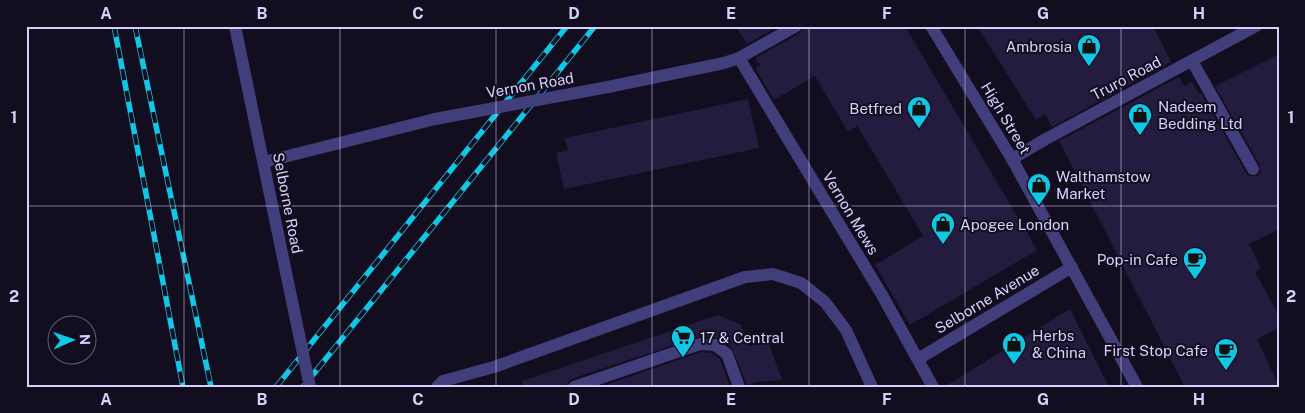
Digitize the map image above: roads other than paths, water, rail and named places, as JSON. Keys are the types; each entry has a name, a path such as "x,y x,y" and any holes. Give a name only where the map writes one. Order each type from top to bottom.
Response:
{"street":[{"name":"Selborne Road","path":"235,26 310,387"},
{"name":"Vernon Road","path":"264,162 436,118 724,63 739,58 796,26"},
{"name":"High Street","path":"931,26 1012,159 1137,387"},
{"name":"Truro Road","path":"1012,159 1256,26"},
{"name":"Vernon Mews","path":"739,58 882,295 933,387"},
{"path":"1192,61 1253,169"},
{"name":"Selborne Avenue","path":"918,359 1072,267"},
{"path":"437,387 443,381 494,368 745,277 774,274 801,282 825,302 846,330 872,387"},
{"path":"574,387 700,344 715,345 728,354 739,387"}],"railway":[{"path":"114,26 183,387"},
{"path":"135,26 211,387"},
{"path":"276,387 567,26"},
{"path":"303,387 595,26"}],"place":[{"name":"Ambrosia","path":"1089,67"},
{"name":"Betfred","path":"919,129"},
{"name":"Nadeem Bedding Ltd","path":"1140,136"},
{"name":"Walthamstow Market","path":"1039,206"},
{"name":"Apogee London","path":"943,245"},
{"name":"Pop-in Cafe","path":"1195,280"},
{"name":"17 & Central","path":"683,358"},
{"name":"Herbs & China","path":"1014,365"},
{"name":"First Stop Cafe","path":"1226,371"}]}
